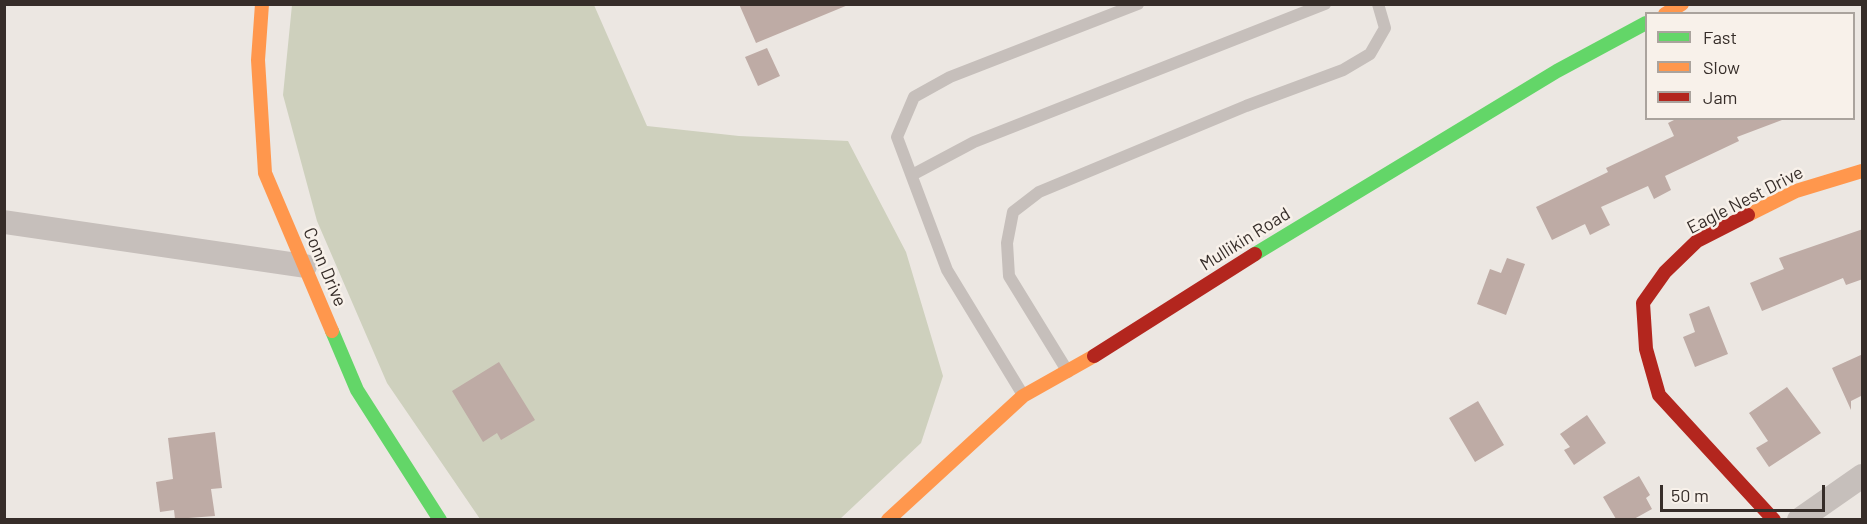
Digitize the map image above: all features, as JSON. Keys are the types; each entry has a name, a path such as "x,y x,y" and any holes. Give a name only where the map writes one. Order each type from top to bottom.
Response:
{"street":[{"name":"Conn Drive","path":"262,4 258,60 265,173 357,390 440,519"},
{"path":"1668,12 1682,4"},
{"name":"Mullikin Road","path":"888,519 1023,396 1068,372 1332,206 1557,70 1645,24"},
{"name":"Eagle Nest Drive","path":"1774,519 1659,395 1646,349 1643,303 1665,272 1697,241 1796,191 1863,171"},
{"path":"4,222 305,266"},
{"path":"1799,519 1863,476"}],"lane":[{"path":"1023,396 947,270 897,137 914,97 950,77 1138,4"},
{"path":"912,175 974,142 1325,4"},
{"path":"1068,372 1009,276 1007,243 1013,212 1039,192 1246,106 1343,70 1370,54 1385,28 1378,4"}],"green space":[{"path":"292,5 594,5 647,126 739,136 848,141 906,252 943,376 921,443 840,519 480,519 387,383 317,221 283,95"}],"building":[{"path":"739,4 848,4 848,5 756,43"},
{"path":"767,48 780,76 758,86 745,57"},
{"path":"1674,120 1782,120 1737,137 1739,141 1665,176 1671,190 1654,199 1648,186 1601,207 1610,225 1590,235 1585,224 1552,240 1536,207 1608,172 1606,168 1674,136 1668,123"},
{"path":"1863,229 1863,279 1846,285 1843,278 1762,311 1750,283 1784,269 1779,258"},
{"path":"1507,258 1525,264 1506,315 1477,304 1490,269 1501,273"},
{"path":"1709,306 1728,354 1695,367 1683,337 1695,332 1689,314"},
{"path":"1863,354 1863,395 1851,401 1851,410 1832,368"},
{"path":"499,362 535,420 501,440 497,433 483,442 452,391"},
{"path":"1787,387 1821,433 1769,467 1756,448 1768,441 1749,413"},
{"path":"1478,401 1504,445 1475,462 1449,418"},
{"path":"1587,415 1606,443 1574,465 1564,450 1570,447 1560,434"},
{"path":"215,432 222,488 211,489 215,516 175,519 174,510 160,512 156,482 173,479 168,438"},
{"path":"1639,476 1650,495 1646,498 1652,509 1634,519 1616,519 1603,497"}],"traffic: fast":[{"path":"1255,254 1557,71 1645,24"},
{"path":"332,331 357,390 440,520"}],"traffic: slow":[{"path":"262,4 258,60 265,173 332,331"},
{"path":"1668,12 1682,4"},
{"path":"1748,215 1796,191 1862,171"},
{"path":"888,520 1023,396 1094,356"}],"traffic: jam":[{"path":"1748,215 1697,241 1665,272 1643,303 1646,349 1659,395 1774,520"},
{"path":"1094,356 1255,254"}]}
